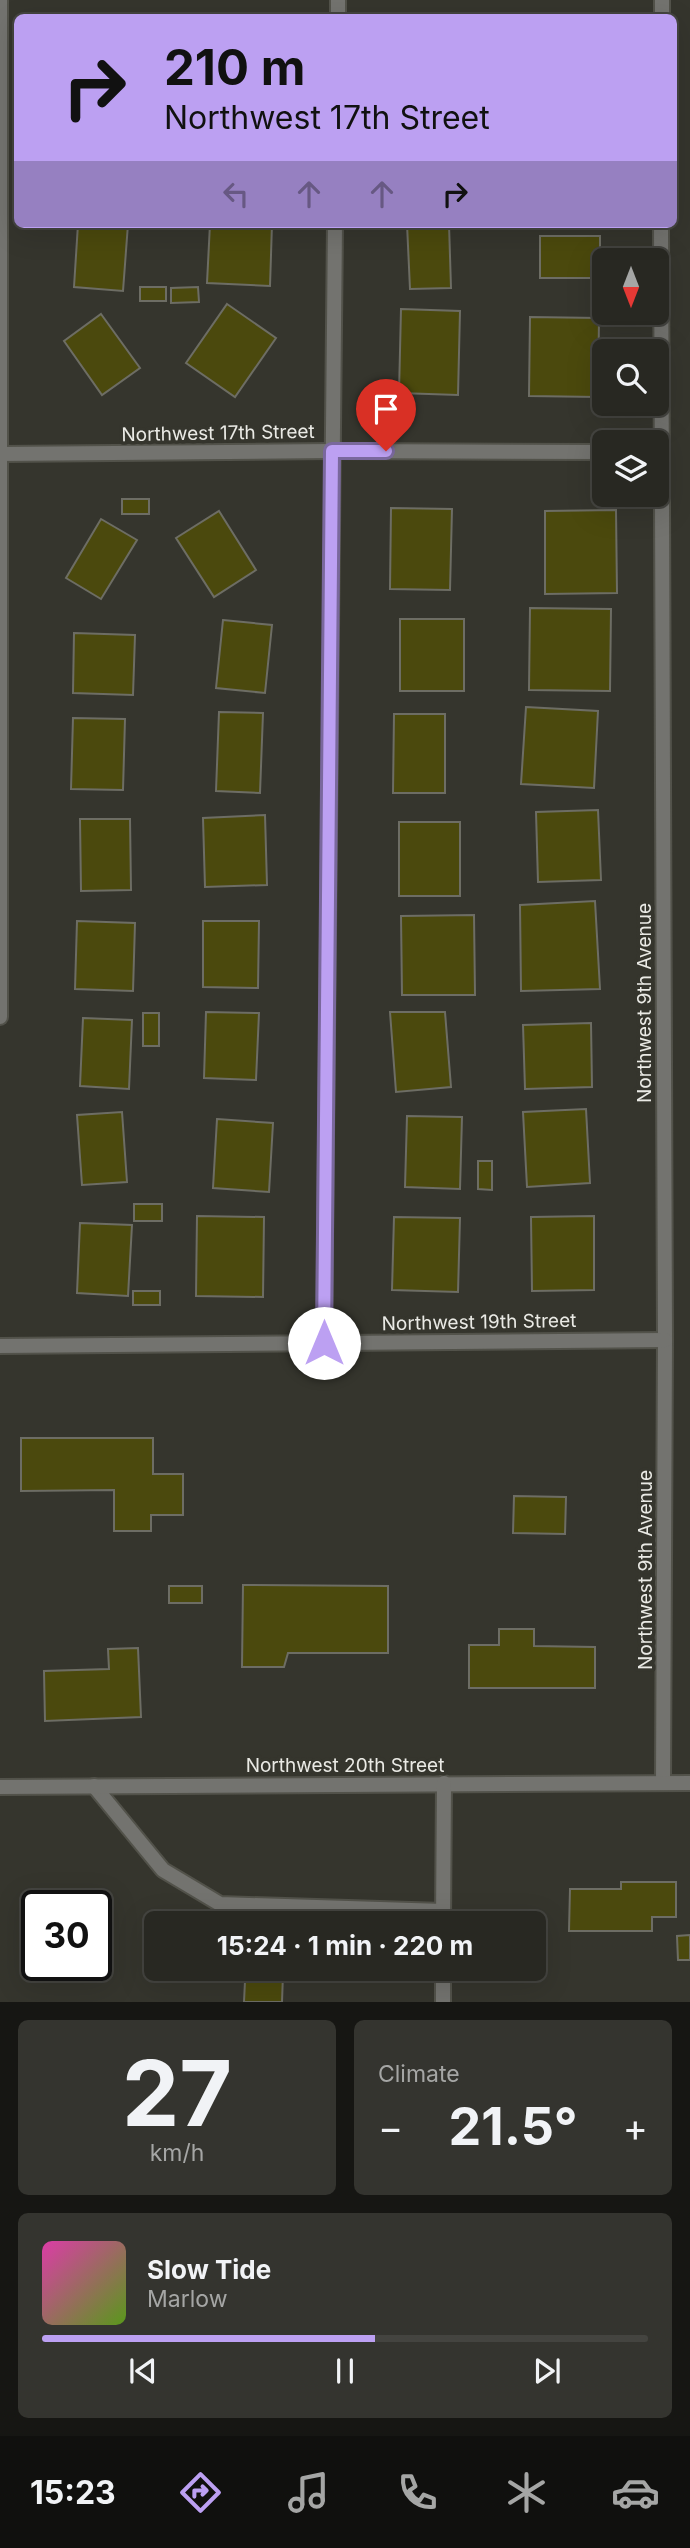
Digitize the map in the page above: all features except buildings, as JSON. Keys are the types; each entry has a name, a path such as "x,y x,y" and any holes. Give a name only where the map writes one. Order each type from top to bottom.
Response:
{"street":[{"path":"0,0 0,1017"},
{"path":"324,1343 335,228"},
{"name":"Northwest 9th Avenue","path":"658,430 661,228"},
{"name":"Northwest 17th Street","path":"1,454 592,452"},
{"name":"Northwest 9th Avenue","path":"658,507 665,1340 663,1782"},
{"name":"Northwest 19th Street","path":"0,1346 665,1340"},
{"path":"443,1911 444,1783"},
{"name":"Northwest 20th Street","path":"0,1787 690,1783"},
{"path":"94,1786 163,1871 219,1905 331,1911"},
{"path":"443,1981 443,2002"}],"route":[{"path":"324,1343 332,451 386,451"}]}
